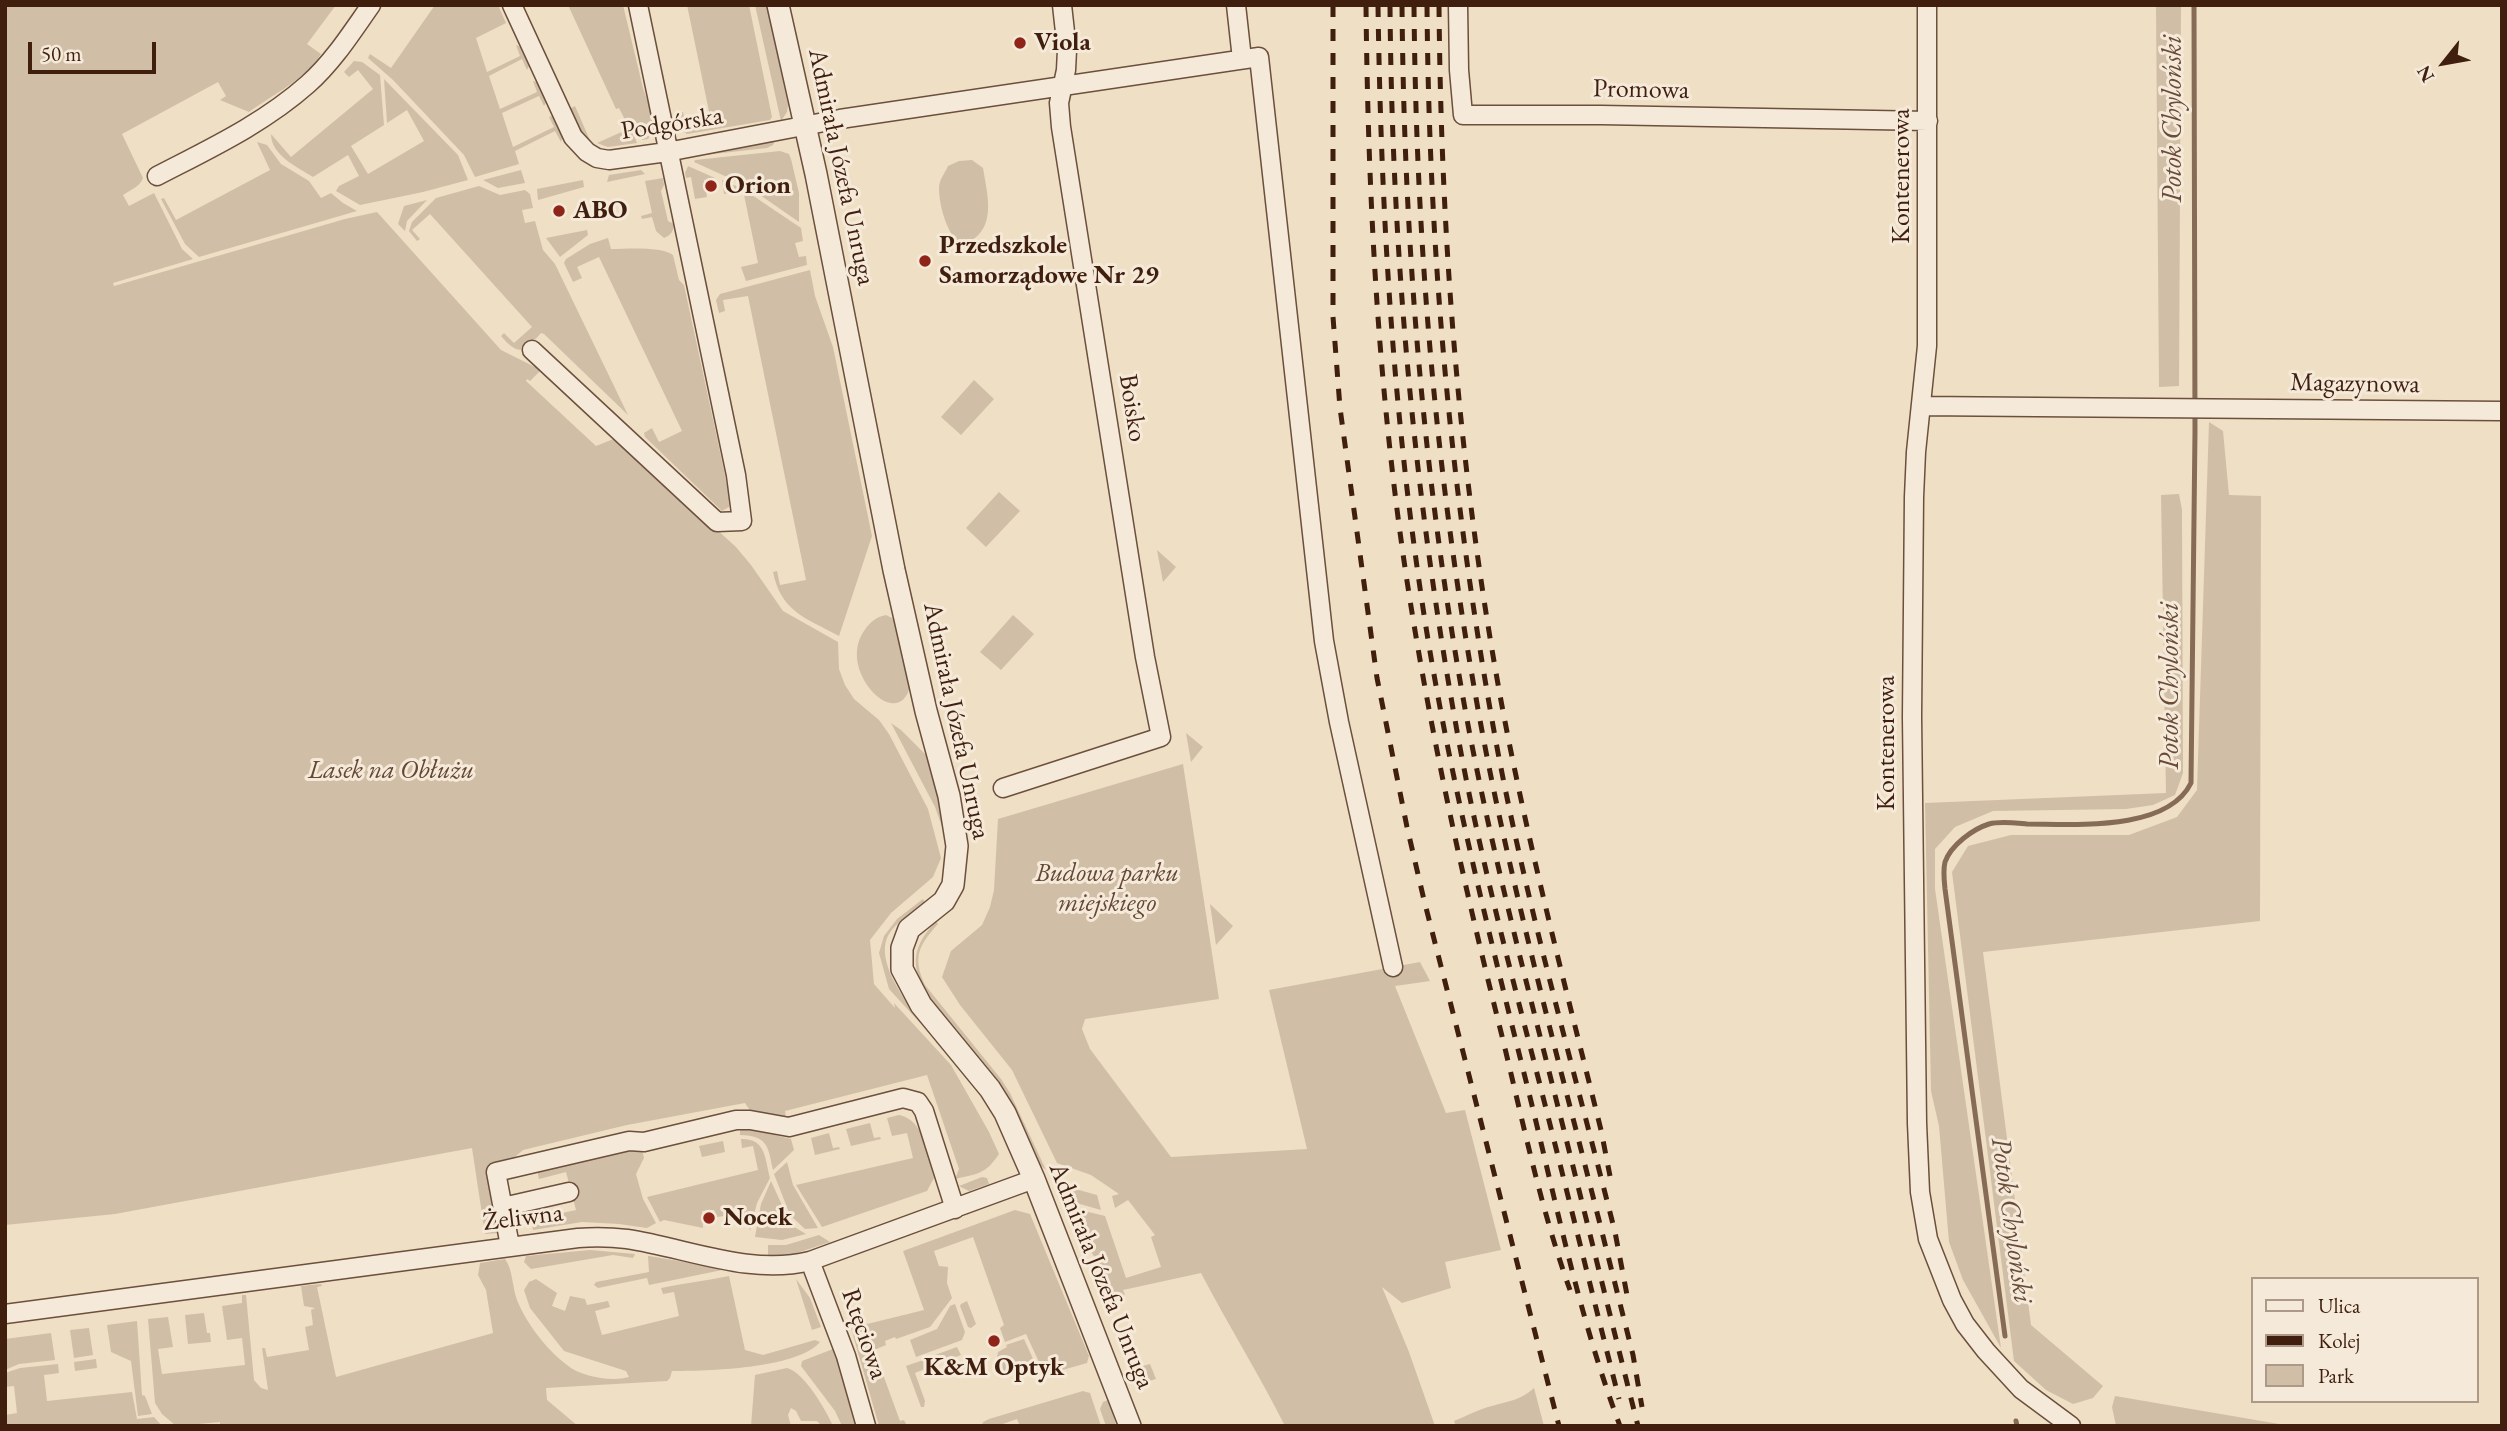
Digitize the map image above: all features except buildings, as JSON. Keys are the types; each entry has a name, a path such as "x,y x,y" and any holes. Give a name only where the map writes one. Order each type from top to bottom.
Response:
{"street":[{"path":"157,176 247,129 282,105 309,83 327,63 371,5"},
{"name":"Podgórska","path":"512,5 580,146 597,158 609,160 667,152 805,127"},
{"path":"532,350 717,522 742,521 736,475 638,5"},
{"name":"Admirała Józefa Unruga","path":"778,5 894,570 926,711 949,796 957,846 953,885 944,901 909,929 902,948 902,968 921,1006 990,1089 1005,1113 1034,1179 1130,1426"},
{"name":"Boisko","path":"1003,788 1161,737 1145,657 1060,127 1059,103 1067,50 1062,5"},
{"path":"1236,5 1242,59"},
{"name":"Promowa","path":"1458,5 1463,115 1928,121"},
{"name":"Kontenerowa","path":"1927,5 1927,346 1914,497 1913,717 1917,1123 1923,1216 1939,1269 1965,1324 2021,1389 2071,1426"},
{"path":"805,127 840,119 1259,57 1324,641 1393,967"},
{"name":"Magazynowa","path":"1921,406 2502,411"},
{"path":"510,1246 496,1172 629,1141 644,1142 736,1120 750,1119 789,1127 903,1098 918,1101 924,1111 955,1209"},
{"name":"Żeliwna","path":"5,1314 578,1238 610,1237 758,1265 790,1266 1034,1179"},
{"path":"503,1207 569,1192"},
{"name":"Rtęciowa","path":"810,1261 846,1356 866,1426"}],"green space":[{"name":"Lasek na Obłużu","path":"5,5 336,5 307,44 321,54 315,63 298,79 249,112 220,100 226,96 218,82 122,134 143,178 137,186 123,195 129,206 154,193 182,249 193,259 113,283 114,286 377,212 501,350 541,370 530,381 526,381 596,446 616,438 736,547 783,611 838,642 839,669 845,685 854,699 879,720 889,734 928,809 941,858 933,877 891,913 870,940 874,984 951,1065 999,1154 990,1166 975,1174 955,1179 959,1169 927,1075 785,1111 786,1118 751,1112 745,1103 627,1125 523,1150 510,1161 489,1164 502,1223 499,1233 485,1234 472,1148 115,1214 5,1225"},
{"path":"435,5 498,5 506,23 476,38 487,72 520,56 516,45 524,48 530,64 527,70 522,59 489,76 500,109 537,92 533,81 540,83 547,101 544,106 539,96 502,113 513,147 554,127 549,117 552,116 563,135 561,142 555,131 515,151 519,164 475,177 464,155 393,80 368,58 370,54 391,68"},
{"path":"568,5 623,5 652,115 653,131 648,139 642,140 640,131 626,122 619,108 616,109"},
{"path":"687,5 749,5 772,117 770,120 687,134 681,130 678,113 683,112 686,126 711,121"},
{"path":"755,5 767,5 788,105 781,121"},
{"path":"2156,5 2181,5 2179,386 2159,387"},
{"path":"354,61 362,62 380,75 384,125 351,146 368,174 424,141 407,110 387,123 384,79 458,155 468,180 360,205 336,191 339,186 359,176 348,155 313,177 280,154 271,134 291,157 373,89 358,70 349,77 344,72"},
{"path":"575,106 592,145 581,134 569,109"},
{"path":"624,126 633,133 637,143 608,147 597,143 626,130"},
{"path":"775,141 767,148 703,153"},
{"path":"257,142 267,145 281,164 309,181 321,198 331,193 357,211 199,257 185,244 161,199 164,198 176,220 270,170"},
{"path":"780,151 789,154 791,159 799,193 799,222 747,186 694,162 695,160"},
{"path":"972,160 983,168 988,213 981,232 962,245 952,235 945,220 939,185 948,166 959,161"},
{"path":"688,166 715,178 704,180 707,197 695,199 691,177 686,178"},
{"path":"521,170 525,183 498,188 483,180"},
{"path":"641,170 645,174 607,182 609,175"},
{"path":"663,178 661,191 668,221 674,224 671,233 664,238 656,231 652,217 642,219 641,216 652,213 645,181"},
{"path":"583,180 584,187 538,200 537,189"},
{"path":"722,180 743,189 801,228 803,241 795,243 799,257 806,256 807,265 746,281 741,267 758,263 743,190 724,194"},
{"path":"479,186 500,195 525,190 530,194 533,208 522,210 525,223 535,221 543,250 555,264 628,415 544,334 541,333 521,350 507,343 501,336 504,333 514,343 532,327 430,214 412,230 420,239 417,241 409,231 412,222 436,198"},
{"path":"427,200 407,221 405,231 398,224 404,206"},
{"path":"587,230 588,235 560,257 546,238"},
{"path":"608,238 611,249 652,249 673,255 679,280 684,285 731,503 722,511 645,437 644,433 652,428 659,442 682,431 599,257 577,267 582,278 573,282 564,263 590,244"},
{"path":"810,270 815,296 833,347 872,536 839,636 797,612 782,596 777,585 773,572 777,571 780,585 806,580 748,296 723,300 725,311 719,313 716,300 720,294"},
{"path":"974,380 994,399 961,435 941,417"},
{"path":"2209,422 2223,431 2229,495 2261,496 2260,921 1983,952 2031,1325 2103,1386 2093,1398 2073,1404 2046,1390 2014,1361 1952,872 1968,846 2011,835 2129,835 2177,817 2197,790"},
{"path":"999,492 1020,511 986,547 966,528"},
{"path":"2179,494 2182,510 2183,773 2175,795 2153,805 2126,809 1993,811 1955,827 1935,849 1935,889 2001,1348 1963,1280 1949,1242 1939,1126 1931,1091 1925,803 2166,793 2161,495"},
{"path":"1157,550 1176,567 1163,582"},
{"path":"886,615 894,619 910,686 904,699 894,703 883,700 872,692 863,679 858,663 857,647 864,631 874,620"},
{"path":"1013,615 1034,634 1001,670 980,652"},
{"path":"891,723 927,756 948,837 946,838 935,807"},
{"path":"1186,733 1203,747 1191,762"},
{"name":"Budowa parku miejskiego","path":"1183,764 1219,999 1085,1019 1082,1029 1090,1049 1171,1157 1307,1149 1269,990 1420,962 1430,981 1395,986 1446,1113 1465,1110 1501,1250 1445,1262 1451,1288 1402,1303 1382,1287 1435,1426 1285,1426 1201,1273 1123,1290 1125,1295 1117,1297 1075,1223 1081,1220 1076,1209 1105,1216 1126,1278 1161,1267 1151,1237 1155,1235 1128,1200 1115,1208 1112,1196 1119,1194 1091,1175 1057,1163 1012,1070 960,1005 942,977 951,951 982,925 990,907 994,890 998,819"},
{"path":"923,899 925,903 891,931 885,946 887,963 905,1000 955,1061 889,989 879,953 884,936 897,919"},
{"path":"1210,904 1233,926 1216,945"},
{"path":"936,921 938,924 922,945 918,959 925,985 1001,1079 1046,1170 1036,1162 1002,1090 927,996 922,985 916,957 922,939"},
{"path":"899,1115 915,1124 924,1140 934,1178 927,1191 822,1227 796,1185 913,1158 907,1133 892,1136 887,1118"},
{"path":"870,1123 874,1138 881,1139 851,1146 846,1129"},
{"path":"747,1128 791,1139 794,1150 773,1170 765,1144 756,1138 740,1135 740,1129"},
{"path":"829,1133 833,1148 840,1149 815,1155 811,1138"},
{"path":"741,1139 760,1146 770,1178 757,1203 750,1231 748,1219 733,1222 732,1215 717,1217 714,1210 702,1211 703,1228 664,1220 660,1222 647,1197 758,1170 753,1146 742,1148"},
{"path":"723,1141 725,1152 702,1157 699,1146"},
{"path":"642,1150 644,1158 636,1174 643,1199 656,1223 647,1228 582,1222 533,1230 531,1220 576,1210 566,1172 539,1179 537,1170"},
{"path":"787,1162 793,1185 818,1228 805,1229 790,1215 774,1174"},
{"path":"982,1177 987,1178 989,1184 969,1191 959,1186"},
{"path":"1062,1178 1079,1190 1097,1195 1101,1210 1073,1202"},
{"path":"771,1181 791,1225 806,1234 782,1240 755,1237 761,1204"},
{"path":"1015,1210 1030,1214 1089,1356 1087,1363 1045,1375 1026,1334 1005,1342 1000,1328 1004,1325 973,1237 934,1251 939,1266 948,1267 947,1283 952,1298 930,1327 885,1341 886,1345 874,1350 900,1421 904,1420 907,1426 879,1426 851,1328 924,1310 903,1251"},
{"path":"819,1235 830,1242 791,1255 768,1255 768,1245 786,1245"},
{"path":"590,1250 635,1254 633,1258 613,1255 531,1269 524,1262 526,1256"},
{"path":"648,1256 727,1269 649,1285 647,1278 598,1288 594,1285 596,1282 649,1272"},
{"path":"505,1259 510,1268 517,1300 532,1327 559,1359 588,1375 614,1379 629,1377 626,1371 564,1351 530,1308 524,1290 529,1282 536,1279 557,1293 552,1306 565,1311 570,1296 585,1299 587,1305 608,1301 610,1307 595,1311 602,1335 679,1316 674,1292 663,1294 661,1288 729,1276 745,1350 763,1355 815,1340 820,1342 792,1358 750,1367 672,1371 667,1381 546,1388 547,1400 578,1426 220,1426 220,1422 176,1426 162,1414 155,1403 148,1319 168,1317 173,1347 158,1349 162,1374 245,1365 242,1338 227,1340 222,1306 242,1303 242,1295 246,1295 254,1380 261,1388 268,1390 262,1348 265,1348 267,1357 309,1350 305,1327 313,1325 311,1310 315,1308 304,1306 301,1286 322,1286 317,1287 336,1377 493,1333 486,1290 478,1275 480,1263"},
{"path":"796,1279 810,1298 821,1327 812,1330"},
{"path":"967,1301 976,1324 971,1328 968,1327 960,1306"},
{"path":"955,1304 965,1332 962,1340 916,1357 910,1340 937,1329 950,1306"},
{"path":"204,1313 211,1342 188,1344 185,1315"},
{"path":"137,1321 142,1395 145,1396 152,1414 138,1416 131,1361 111,1352 107,1325"},
{"path":"89,1328 93,1355 74,1358 70,1330"},
{"path":"51,1333 55,1360 19,1364 5,1370 5,1339"},
{"path":"1024,1339 1035,1363 1033,1366 1003,1375 996,1363 998,1352 1007,1347 1006,1345"},
{"path":"957,1347 961,1355 937,1364 935,1355"},
{"path":"833,1349 857,1426 842,1426 835,1411 801,1366 802,1361"},
{"path":"96,1359 97,1368 75,1371 74,1362"},
{"path":"926,1359 927,1368 915,1373 925,1401 924,1407 921,1407 906,1366"},
{"path":"58,1364 59,1373 44,1375 47,1401 132,1392 137,1419 154,1417 162,1426 5,1426 5,1415 17,1413 14,1386 5,1387 5,1373 20,1368"},
{"path":"1150,1364 1156,1379 1142,1383 1135,1368"},
{"path":"787,1368 807,1384 833,1426 822,1426 817,1421 801,1421 796,1411 791,1408 788,1415 791,1426 751,1426 755,1375"},
{"path":"1534,1388 1544,1426 1456,1426 1454,1421 1519,1398"},
{"path":"1083,1391 1090,1393 1101,1426 1020,1426 1017,1419 997,1426 982,1426 983,1422 989,1419"},
{"path":"2115,1396 2291,1426 2116,1426 2112,1407"},
{"path":"1110,1399 1116,1426 1106,1426 1100,1409 1103,1402"}],"waterway":[{"name":"Potok Chyloński","path":"2005,1336 1944,865 1957,844 1989,824 2093,824 2141,818 2162,810 2179,799 2191,783 2195,431 2194,5"},
{"name":"Potok Chyloński","path":"2016,1421 2017,1426"}],"railway":[{"path":"1333,5 1333,317 1340,408 1377,678 1424,900 1559,1426"},
{"path":"1366,5 1376,293 1389,437 1407,581 1436,748 1472,914 1540,1191 1570,1290"},
{"path":"1378,5 1382,160 1397,391 1414,544 1435,680 1471,856 1569,1259 1592,1343 1620,1426"},
{"path":"1390,5 1395,190 1408,375 1443,650 1467,785 1486,870 1619,1399"},
{"path":"1402,5 1407,178 1418,350 1436,521 1462,692 1505,894 1638,1426"},
{"path":"1414,5 1419,179 1430,353 1449,526 1462,612 1504,838 1633,1355 1642,1407"},
{"path":"1427,5 1432,194 1438,289 1456,477 1482,665 1511,818 1615,1232 1627,1295"},
{"path":"1439,5 1448,269 1474,532 1502,706 1524,813 1610,1176"}],"place":[{"name":"Viola","path":"1020,43"},
{"name":"Orion","path":"711,186"},
{"name":"ABO","path":"559,211"},
{"name":"Przedszkole Samorządowe Nr 29","path":"925,261"},
{"name":"Nocek","path":"709,1218"},
{"name":"K&M Optyk","path":"994,1341"}]}
